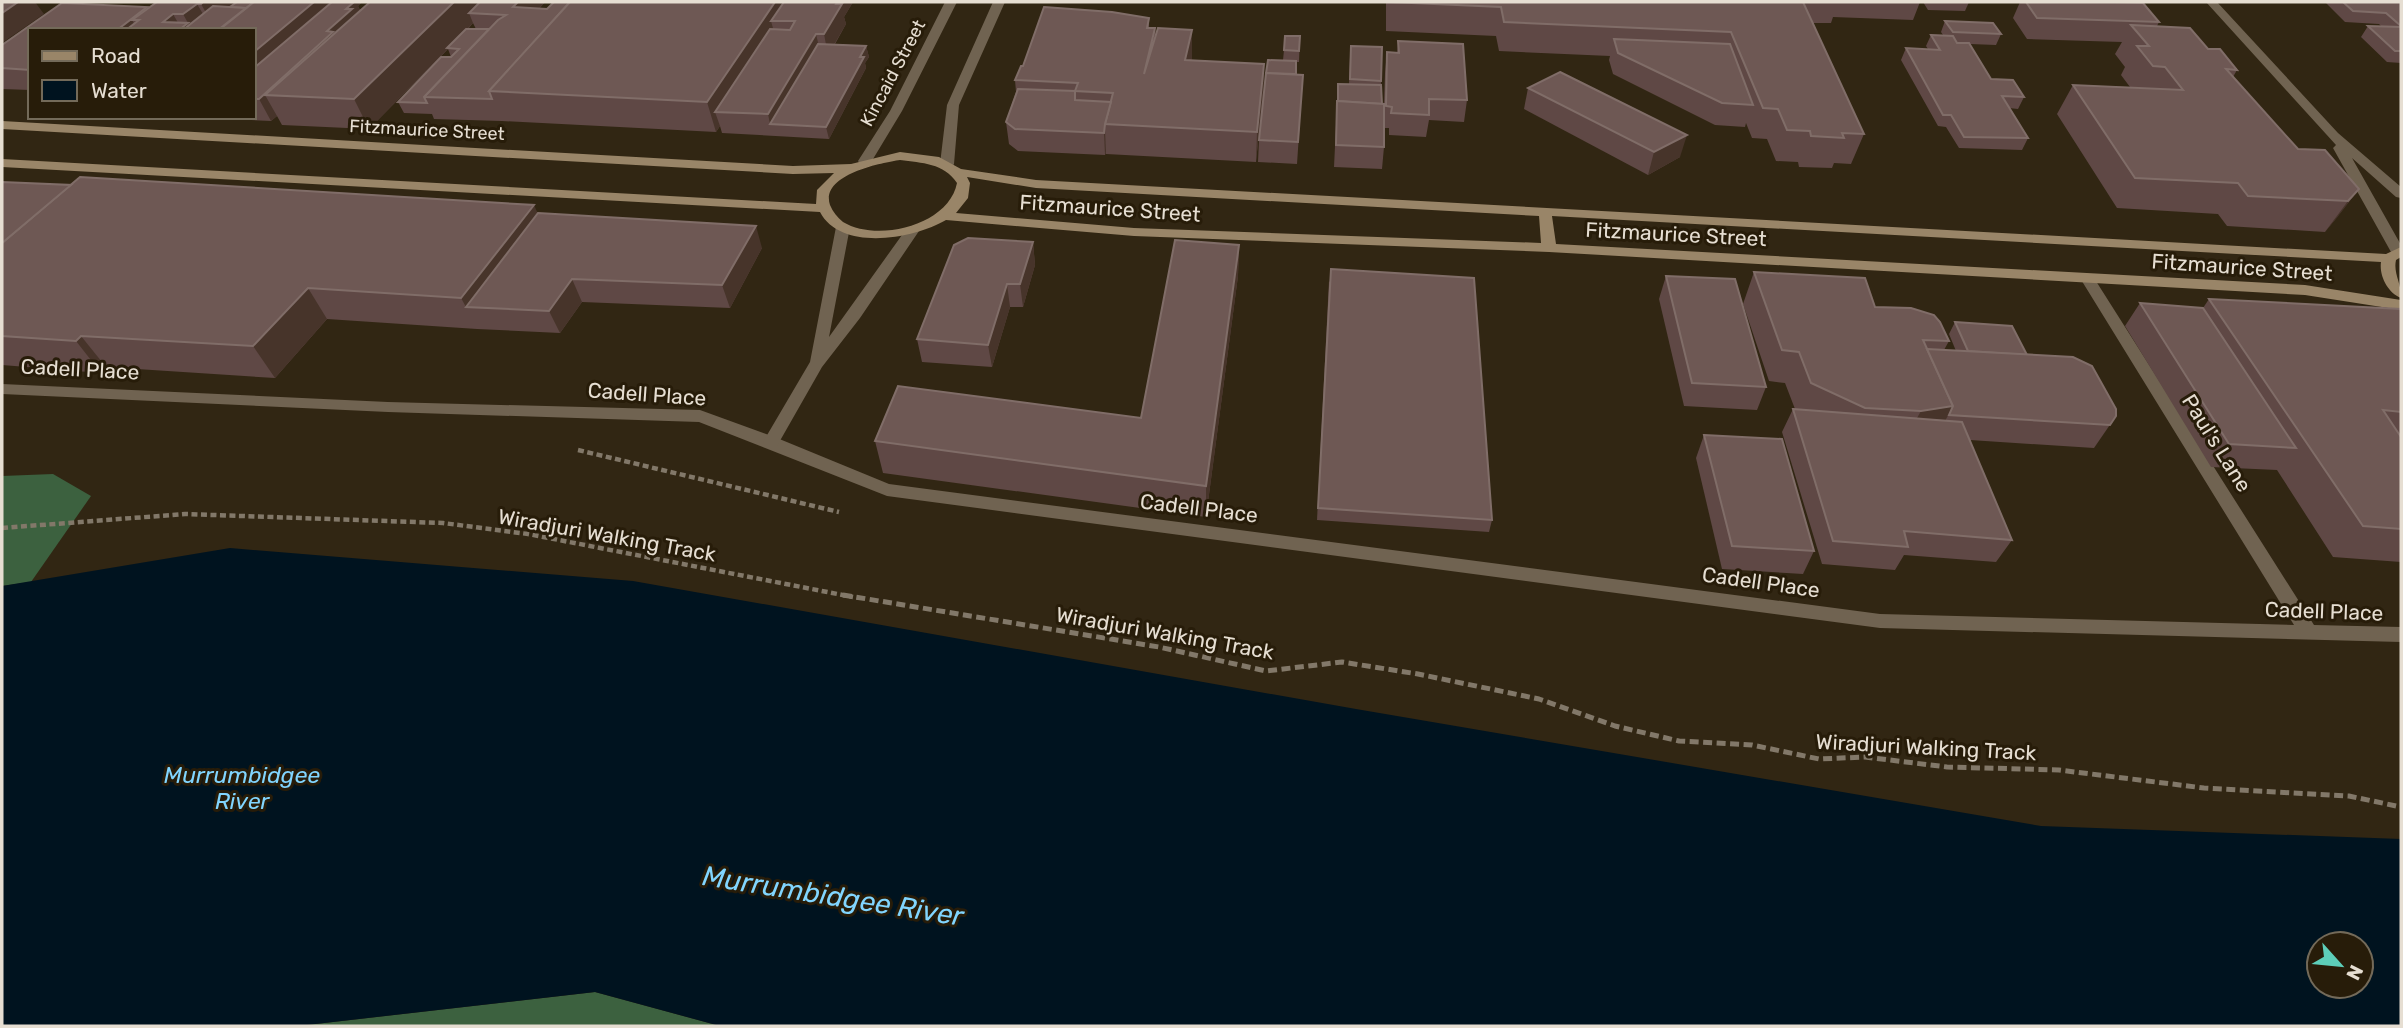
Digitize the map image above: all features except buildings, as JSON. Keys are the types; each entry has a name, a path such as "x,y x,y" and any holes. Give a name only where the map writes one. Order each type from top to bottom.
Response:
{"main road":[{"name":"Fitzmaurice Street","path":"2,125 793,170 851,168"},
{"path":"917,156 952,168 963,182 964,194 947,216 912,232 887,235 863,233 843,227 831,219 824,208 823,197 827,186 851,168 865,161 917,156"},
{"path":"2,163 824,208"},
{"name":"Fitzmaurice Street","path":"952,168 1036,184 2396,253"},
{"path":"1545,211 1549,248"},
{"name":"Fitzmaurice Street","path":"947,216 1134,232 1549,248 2305,290 2401,305"},
{"path":"2396,253 2386,268 2391,281 2401,293"}],"street":[{"name":"Kincaid Street","path":"865,161 896,111 951,2"},
{"path":"952,168 953,105 999,2"},
{"path":"2211,2 2333,136 2401,194"},
{"path":"2333,136 2396,253"},
{"path":"816,364 843,227"},
{"path":"771,442 816,364 855,316 912,232"},
{"name":"Paul's Lane","path":"2087,278 2309,633"},
{"name":"Cadell Place","path":"2,388 388,407 700,416 887,490 1880,621 2401,635"}],"path":[{"name":"Wiradjuri Walking Track","path":"2,528 185,514 443,523 528,534 820,591 1159,647 1266,671 1342,662 1418,674 1539,699 1615,726 1679,741 1752,745 1819,759 1865,757 1947,766 2059,770 2204,788 2349,796 2401,807"}],"green space":[{"path":"53,474 91,496 31,582 2,586 2,476"},
{"path":"595,992 720,1026 298,1026"}],"water":[{"name":"Murrumbidgee River","path":"230,548 633,581 1356,709 2041,826 2401,839 2401,1026 720,1026 595,992 298,1026 2,1026 2,586"}]}
